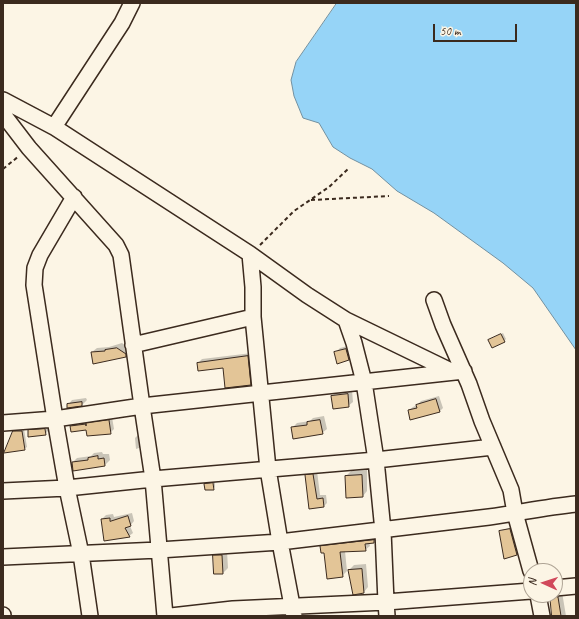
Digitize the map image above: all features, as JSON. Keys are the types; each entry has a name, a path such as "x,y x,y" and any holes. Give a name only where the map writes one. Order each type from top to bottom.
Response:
{"street":[{"path":"54,127 122,23 132,3"},
{"path":"3,100 54,127 250,254 307,295 346,320 458,371"},
{"path":"3,114 29,148 110,237 121,255 153,479 165,616"},
{"path":"74,197 40,255 35,268 34,285 55,419 67,488 81,554 90,616"},
{"path":"250,254 253,287 253,317 268,469 293,611"},
{"path":"434,300 458,371 482,421 511,490 515,513 529,563"},
{"path":"133,345 253,317"},
{"path":"346,320 364,382 376,460 383,531 386,609"},
{"path":"3,423 55,419 142,406 458,371"},
{"path":"3,491 67,488 493,448"},
{"path":"3,557 159,550 280,542 383,531 515,513 550,506 576,504"},
{"path":"563,587 576,586"},
{"path":"170,616 233,609 293,611 386,609 523,591"},
{"path":"540,603 542,616"}],"path":[{"path":"250,254 294,211 329,187 348,169"},
{"path":"310,200 389,196"}],"water":[{"path":"337,3 576,3 576,350 533,288 503,263 434,213 397,191 372,169 350,158 333,147 319,123 303,118 294,96 291,80 296,62"}],"building":[{"path":"501,334 505,342 492,348 488,340"},
{"path":"117,348 126,354 126,357 93,364 91,352"},
{"path":"346,349 349,360 337,364 334,352"},
{"path":"248,356 251,385 225,388 223,368 198,371 197,363"},
{"path":"348,394 349,407 333,409 331,396"},
{"path":"436,399 440,412 410,420 408,410 417,408 416,405"},
{"path":"82,402 82,406 67,408 67,404"},
{"path":"109,420 111,434 87,436 86,430 71,432 70,426"},
{"path":"320,420 323,434 293,439 291,427 307,425 307,422"},
{"path":"45,429 46,435 28,437 28,430"},
{"path":"13,431 22,431 25,450 4,453"},
{"path":"98,456 98,459 104,458 105,466 73,471 72,462 88,460 88,458"},
{"path":"313,474 317,499 323,498 324,507 309,509 305,475"},
{"path":"362,475 363,497 346,498 345,476"},
{"path":"213,483 214,490 205,490 204,484"},
{"path":"128,516 131,526 125,528 130,537 104,541 101,519 110,518 110,521"},
{"path":"510,529 517,555 504,559 499,531"},
{"path":"374,540 374,543 365,544 366,551 340,552 343,577 327,579 324,553 321,553 320,546"},
{"path":"213,555 222,555 223,574 214,574"},
{"path":"362,569 364,593 353,595 348,570"},
{"path":"551,603 559,603 561,616 552,616"}]}
